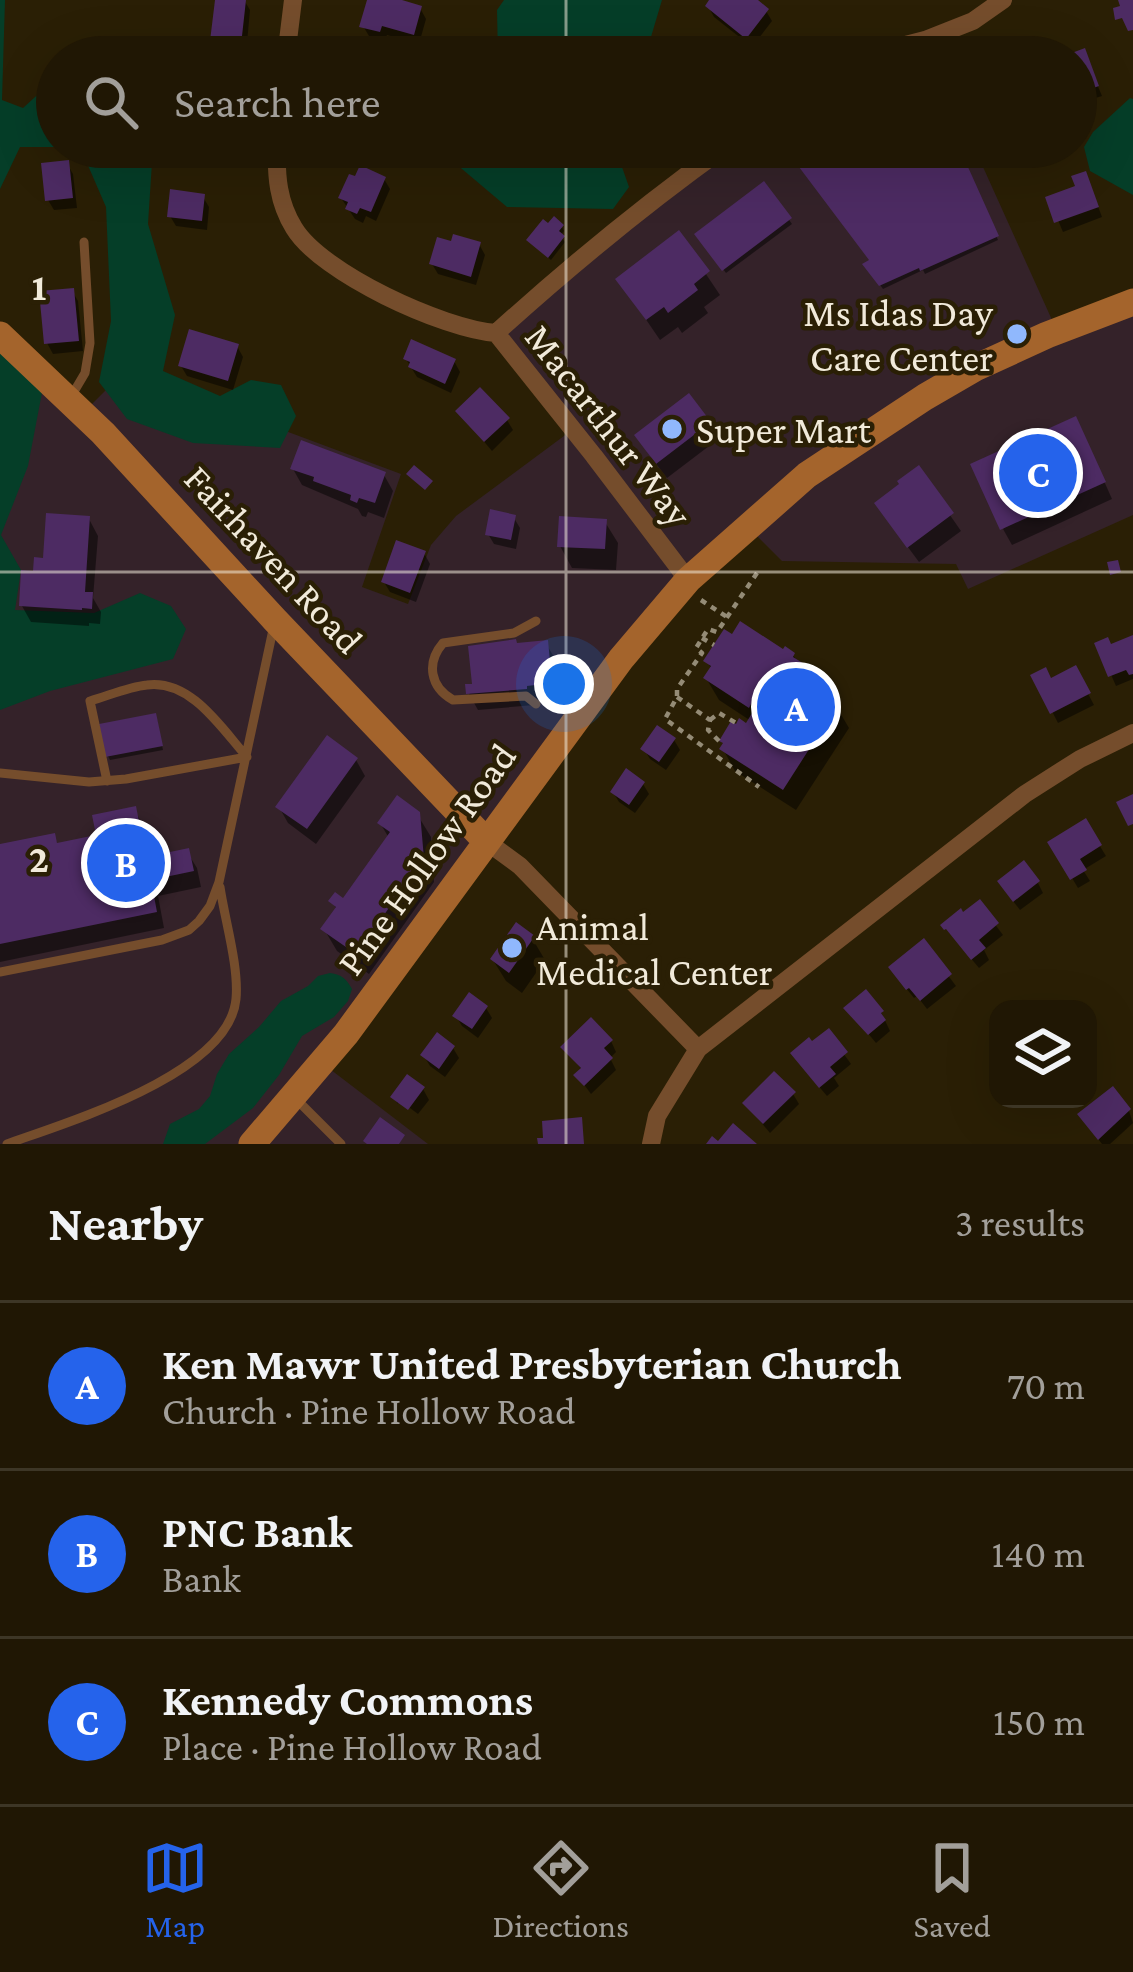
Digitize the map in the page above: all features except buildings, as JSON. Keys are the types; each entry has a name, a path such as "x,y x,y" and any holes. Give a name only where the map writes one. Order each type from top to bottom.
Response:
{"street":[{"path":"288,36 292,0"},
{"path":"935,36 973,21 1003,0"},
{"name":"Macarthur Way","path":"276,168 282,205 316,254 381,294 475,332 496,333 688,580"},
{"path":"496,333 573,263 695,168"},
{"name":"Pine Hollow Road","path":"252,1144 346,1034 628,649 688,580 806,475 925,397 993,360 1133,302"},
{"name":"Fairhaven Road","path":"0,334 69,399 486,842"},
{"path":"651,1144 657,1116 698,1049 1025,794 1080,759 1133,734"},
{"path":"486,842 520,866 698,1049"}],"lane":[{"path":"69,399 85,373 90,343 84,242"},
{"path":"0,972 163,940 200,921 219,882 275,620"},
{"path":"536,621 514,634 443,643 432,665 437,687 453,700 526,696 536,704"},
{"path":"106,781 90,701 150,684 186,693 247,757"},
{"path":"0,773 106,781 247,757"},
{"path":"7,1144 82,1117 157,1082 192,1064 213,1046 229,1024 236,1000 219,882"},
{"path":"292,1096 341,1144"}],"path":[{"path":"757,573 717,632 708,629 702,638 696,648 702,653 677,689 665,719 759,787"},
{"path":"702,638 713,645"},
{"path":"677,697 710,719"},
{"path":"718,741 708,730 710,719 719,713 736,723"}],"shaded area":[{"path":"699,168 983,168 1057,331 1133,302 1133,515 968,589 956,564 782,561 748,527 688,580 322,1063 428,1144 0,1144 0,335 83,413 125,371 401,474 362,587 408,604 431,545 456,516 572,430 496,333"}],"green space":[{"path":"0,0 5,0 2,100 23,108 36,96 36,147 20,147 0,189"},
{"path":"504,0 662,0 651,36 498,36 497,10"},
{"path":"1133,99 1133,195 1090,171 1097,168 1097,128"},
{"path":"89,168 152,168 148,224 175,315 163,371 220,396 251,380 281,385 296,416 280,448 193,443 127,419 99,382 111,321 106,207"},
{"path":"461,168 622,168 629,187 613,209 507,207"},
{"path":"0,343 44,382 28,466 1,535 21,570 15,610 94,613 140,593 171,606 186,629 173,659 50,691 0,710"},
{"path":"330,973 350,985 348,1001 334,1017 302,1036 253,1108 205,1144 163,1144 170,1124 199,1109 210,1096 229,1054 281,1001"}],"place":[{"name":"Ms Idas Day Care Center","path":"1017,334"},
{"name":"Super Mart","path":"672,429"},
{"name":"Kennedy Commons","path":"1038,473"},
{"name":"Ken Mawr United Presbyterian Church","path":"796,707"},
{"name":"PNC Bank","path":"126,863"},
{"name":"Animal Medical Center","path":"512,948"}]}
